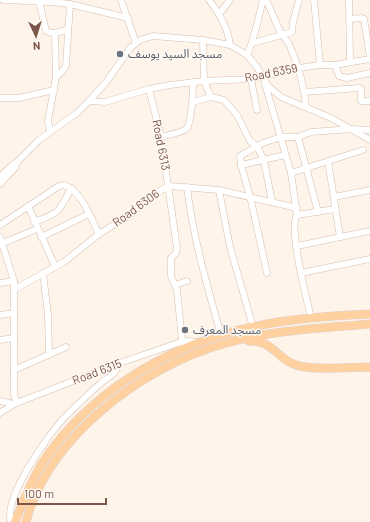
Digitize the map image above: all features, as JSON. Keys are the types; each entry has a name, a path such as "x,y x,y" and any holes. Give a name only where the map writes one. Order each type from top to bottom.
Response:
{"main road":[{"path":"353,315 370,307"},
{"path":"15,522 34,478 51,450 71,426 118,384 159,360 198,342 253,326 312,318 370,314"},
{"path":"26,522 29,510 43,480 58,457 78,433 100,412 125,392 162,369 197,353 236,341 279,333 370,324"},
{"path":"236,341 255,341 269,345 282,358 298,366 313,368 370,367"}],"street":[{"path":"3,0 73,3 128,18"},
{"path":"121,0 136,43"},
{"path":"209,0 220,14 229,36 230,45"},
{"path":"220,14 230,0"},
{"path":"247,55 252,43 255,26 264,0 269,5 299,68 305,92 306,107"},
{"path":"252,43 293,31 294,22 301,0"},
{"path":"314,0 320,65"},
{"path":"349,0 350,62"},
{"path":"35,1 46,31 56,32 68,29"},
{"path":"56,77 66,66 68,29 73,3"},
{"path":"349,19 363,19 368,32 370,58"},
{"path":"50,131 48,121 56,77 56,32"},
{"path":"0,177 50,131 76,113 89,101 107,81 127,51 144,38 157,36 203,40 230,45 247,55 257,67 268,86 281,97 352,129 370,140"},
{"path":"203,40 204,80 211,97"},
{"name":"Road 6359","path":"89,101 105,102 149,89 204,80 252,79 299,68 320,65 335,65 370,58"},
{"path":"335,65 339,76 347,78 370,72"},
{"path":"263,76 291,173 297,208 295,221 297,246 301,273 312,318"},
{"path":"347,78 347,88"},
{"path":"252,79 257,110"},
{"path":"161,137 186,129 193,102 193,82"},
{"path":"305,92 360,88 361,101 370,101"},
{"name":"Road 6313","path":"149,89 161,137 178,248 171,259 171,276 175,285 182,342"},
{"path":"0,98 19,98 54,90"},
{"path":"193,102 211,97 224,100 237,115 250,141 257,146 264,161 272,202"},
{"path":"352,129 370,146"},
{"path":"267,273 240,156 263,143 281,137 298,137 311,132 352,129 370,130"},
{"path":"298,137 318,212"},
{"path":"291,173 363,150"},
{"path":"241,165 285,155"},
{"path":"328,161 340,237"},
{"path":"0,184 15,168 18,162"},
{"path":"0,225 59,186 64,185 71,188 78,196 89,214 98,234"},
{"name":"Road 6306","path":"15,289 74,255 98,234 130,215 152,194 169,186 219,190 297,208"},
{"path":"187,187 190,213 205,278 221,335"},
{"path":"34,222 58,212 71,188"},
{"path":"219,190 230,247 253,326"},
{"path":"334,197 370,190"},
{"path":"28,206 37,229 55,266"},
{"path":"297,215 335,209"},
{"path":"41,237 89,214"},
{"path":"0,401 15,404 15,289 14,281 1,240 37,229"},
{"path":"297,246 370,232"},
{"path":"301,273 370,259"},
{"path":"44,273 48,315 49,355"},
{"path":"0,283 14,281"},
{"path":"175,285 187,282"},
{"path":"0,315 14,313"},
{"path":"0,340 14,338"},
{"name":"Road 6315","path":"0,413 15,404 117,364 182,342 198,342"},
{"path":"14,370 66,347"},
{"path":"11,522 10,519 16,490 44,443 64,418 100,383 115,372 117,364"},
{"path":"96,372 100,379 100,383"}],"place":[{"name":"مسجد السيد يوسف","path":"120,54"},
{"name":"مسجد المعرف","path":"185,330"}]}
